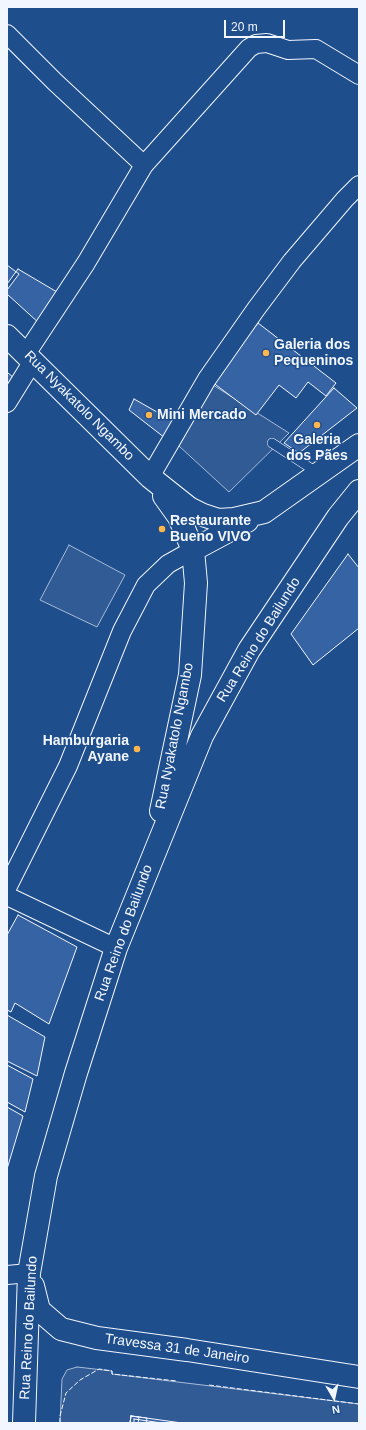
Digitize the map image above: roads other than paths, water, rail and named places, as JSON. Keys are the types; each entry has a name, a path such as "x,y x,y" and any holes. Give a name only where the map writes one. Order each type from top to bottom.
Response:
{"main road":[{"name":"Rua Nyakatolo Ngambo","path":"7,336 150,477 189,508 218,520 234,519 264,512 359,445"},
{"name":"Rua Nyakatolo Ngambo","path":"150,477 180,517 193,550 196,583 190,675 169,767 150,863"},
{"name":"Rua Reino do Bailundo","path":"24,1423 30,1274 46,1176 76,1073 116,948 202,736 249,650 338,517 359,491"},
{"path":"193,550 264,512"},
{"name":"Travessa 31 de Janeiro","path":"30,1274 39,1310 61,1329 98,1338 187,1350 359,1377"}],"street":[{"path":"7,34 55,82 144,165"},
{"path":"7,403 29,358 144,165 249,48 256,44 267,43 288,50 316,49 359,74"},
{"path":"150,477 207,379 256,309 292,262 345,199 359,186"},
{"path":"7,888 68,766 122,631 146,585 168,564 193,550"},
{"path":"7,896 116,948"},
{"path":"7,1275 30,1274"}],"lane":[{"path":"272,443 318,473"}],"place":[{"name":"Galeria dos Pequeninos","path":"266,353"},
{"name":"Mini Mercado","path":"149,415"},
{"name":"Galeria dos Pães","path":"317,425"},
{"name":"Restaurante Bueno VIVO","path":"162,529"},
{"name":"Hamburgaria Ayane","path":"137,749"}]}
